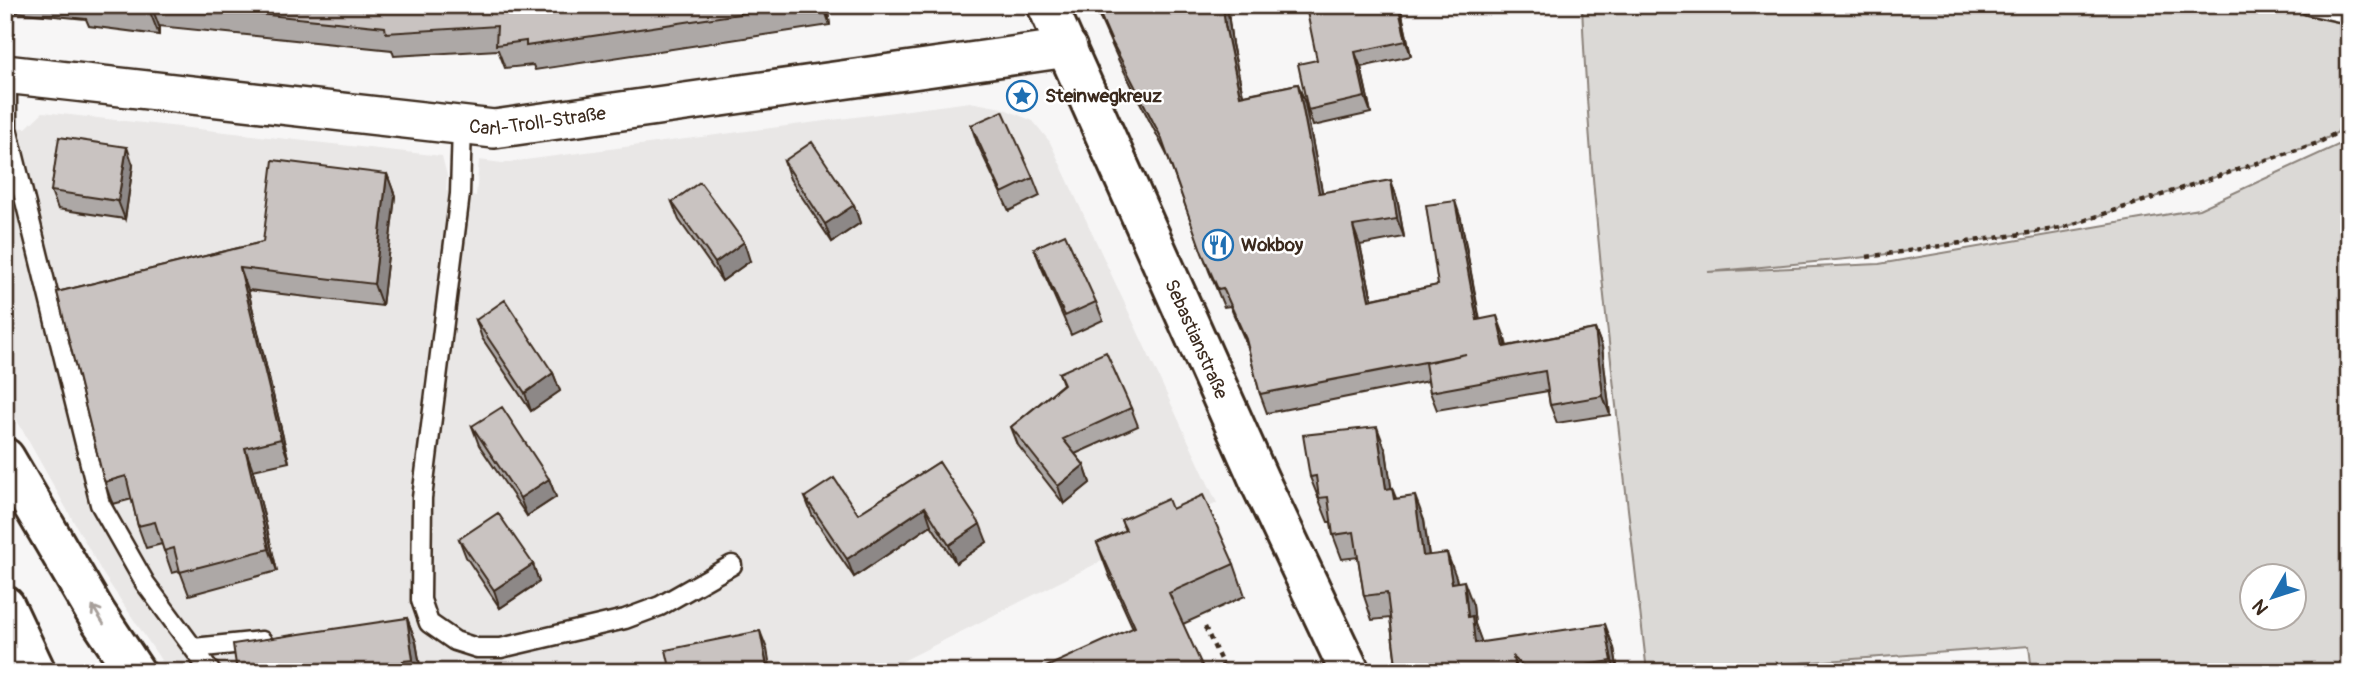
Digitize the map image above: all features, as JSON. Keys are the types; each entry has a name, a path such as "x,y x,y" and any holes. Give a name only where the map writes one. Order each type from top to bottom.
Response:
{"main road":[{"name":"Sebastianstraße","path":"1047,5 1255,469 1350,672"},
{"path":"5,458 97,615 135,672"},
{"path":"5,606 36,672"}],"street":[{"name":"Carl-Troll-Straße","path":"6,74 494,130 1068,48"}],"lane":[{"path":"2309,5 2349,14"},
{"path":"6,74 8,128 100,504 145,583 211,672"},
{"path":"462,126 460,194 422,498 422,624 455,641 477,648 501,648 625,619 660,606 732,565"},
{"path":"194,648 276,639"}],"path":[{"path":"1867,257 2062,228 2318,143 2349,127"},
{"path":"1205,627 1226,672"}],"shaded area":[{"path":"1582,5 2309,5 2349,14 2349,126 2318,143 2062,228 1867,257 1708,272 1879,264 2199,209 2349,140 2349,672 2032,672 2029,646 1772,665 1744,672 1647,672 1608,339 1592,172"},
{"path":"970,102 1002,108 1033,121 1050,142 1217,503 881,672 169,672 103,574 5,399 5,127 26,128 43,112 442,156 447,176 446,191 476,196 479,160 502,163"}],"building":[{"path":"100,5 151,5 150,12"},
{"path":"170,5 799,5 526,46 526,41 496,45 497,26 386,33 385,27"},
{"path":"1096,5 1223,5 1240,96 1298,84 1319,193 1391,180 1397,219 1353,226 1369,300 1438,285 1426,205 1455,201 1477,320 1497,316 1504,347 1595,329 1603,396 1550,405 1545,371 1430,392 1425,363 1466,354 1260,394 1246,339 1223,288 1218,289 1202,253 1161,137"},
{"path":"1342,5 1398,5 1406,41 1355,52 1365,97 1308,110 1298,64 1317,60 1307,12"},
{"path":"1003,111 1033,178 1002,193 971,125"},
{"path":"59,137 127,147 118,201 51,191"},
{"path":"812,142 854,205 825,224 784,161"},
{"path":"273,160 387,174 374,284 240,268 281,439 245,448 269,549 180,572 174,548 164,551 155,522 138,526 126,476 105,482 57,292 263,242"},
{"path":"700,182 744,242 715,263 672,202"},
{"path":"1065,234 1096,302 1065,316 1034,248"},
{"path":"505,300 553,373 525,393 476,320"},
{"path":"1106,352 1131,408 1063,439 1084,465 1058,486 1011,427 1064,384 1059,373"},
{"path":"502,407 549,479 520,498 472,426"},
{"path":"1377,427 1386,489 1392,488 1394,499 1415,496 1423,556 1447,553 1452,583 1464,581 1468,617 1472,616 1475,643 1605,624 1612,661 1578,666 1579,672 1530,672 1513,657 1515,672 1397,672 1387,593 1364,596 1354,532 1333,535 1328,497 1319,498 1316,476 1310,477 1303,435"},
{"path":"939,462 980,524 949,545 925,507 847,559 805,497 834,478 858,514"},
{"path":"1203,495 1234,564 1169,593 1205,672 1035,672 1135,627 1097,543 1126,530 1121,520 1168,499 1172,509"},
{"path":"498,513 533,564 494,590 459,539"},
{"path":"407,618 413,660 403,661 405,672 237,672 233,644"},
{"path":"760,631 768,672 671,672 666,650"}],"place":[{"name":"Steinwegkreuz","path":"1022,96"},
{"name":"Wokboy","path":"1218,245"}]}
